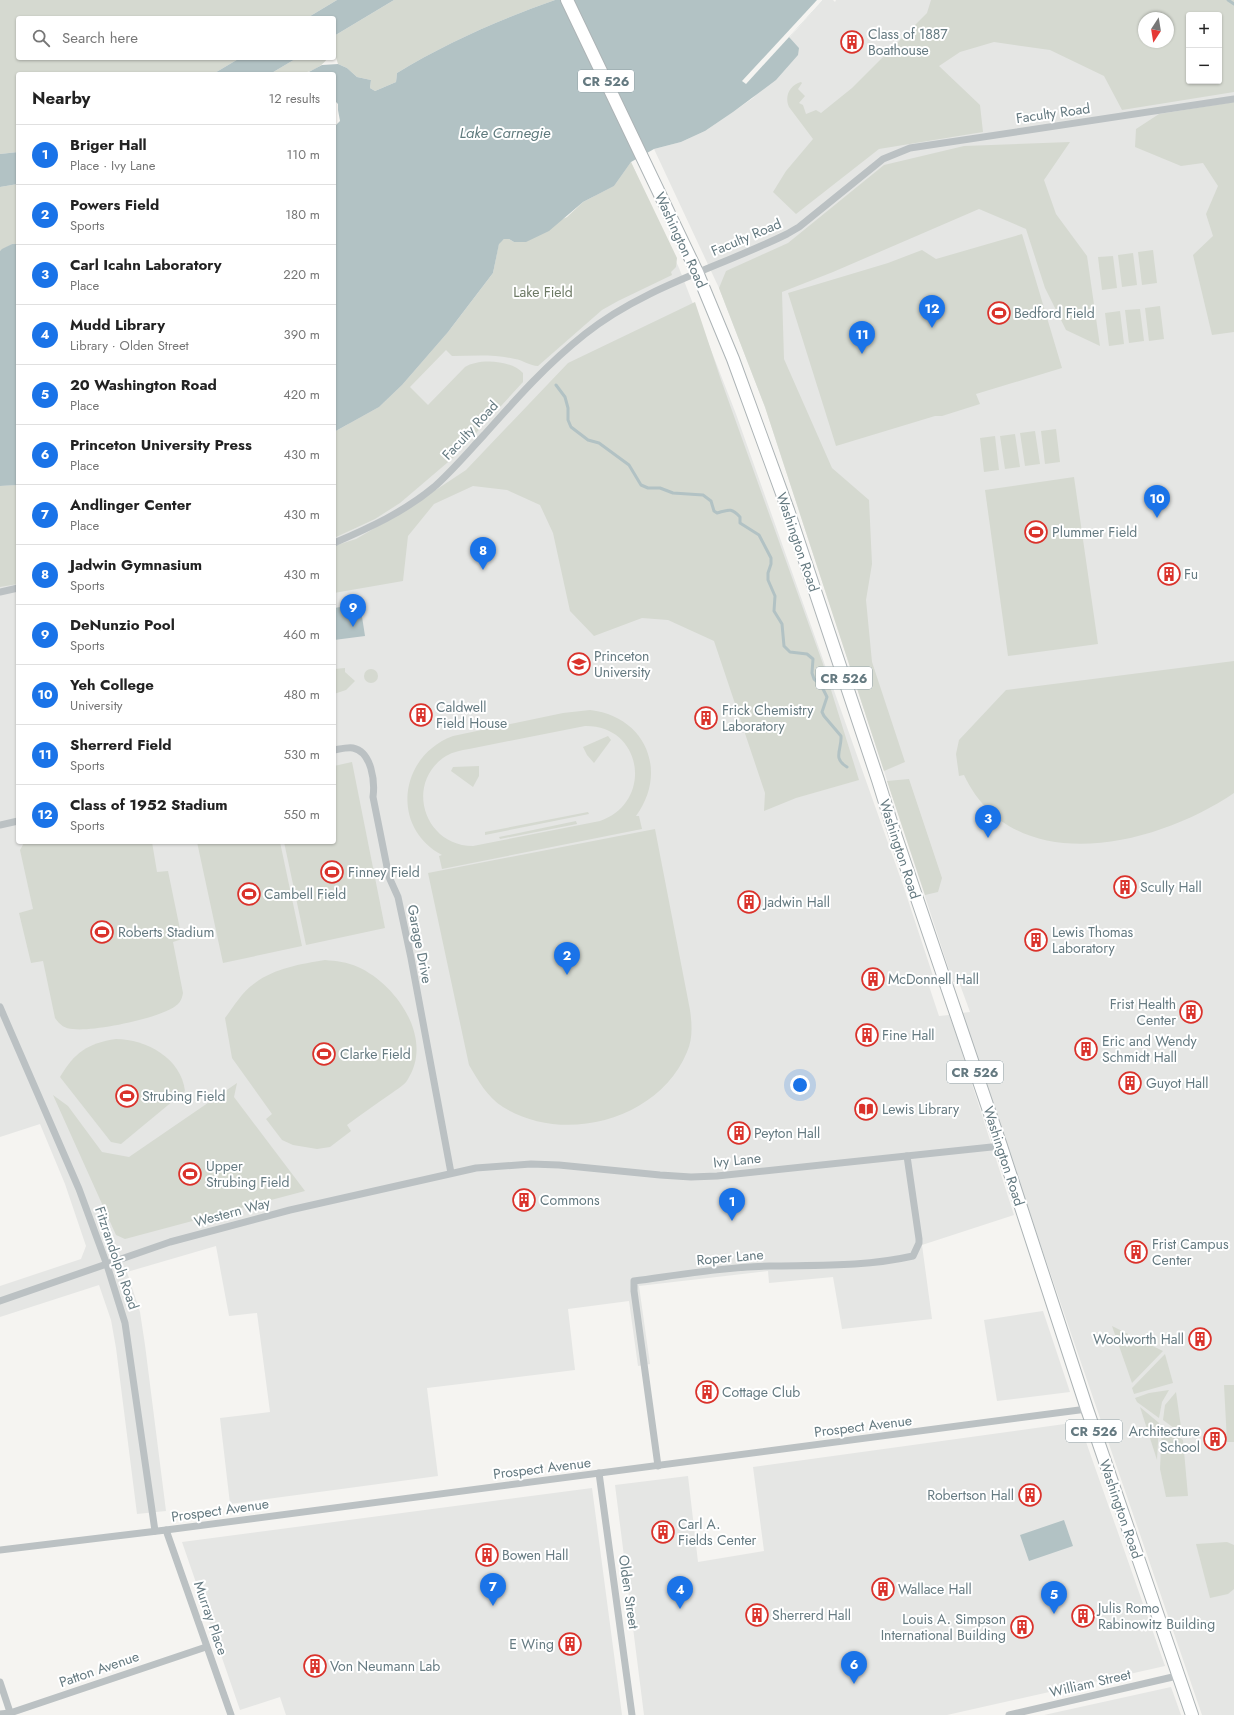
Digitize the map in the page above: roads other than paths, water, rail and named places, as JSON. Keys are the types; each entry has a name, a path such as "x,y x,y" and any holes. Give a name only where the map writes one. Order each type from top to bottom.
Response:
{"main road":[{"name":"Washington Road","path":"567,0 697,272 733,359 788,510 892,825 1001,1146 1086,1409 1192,1715"}],"street":[{"name":"Faculty Road","path":"336,542 386,519 434,487 537,376 563,352 606,318 697,272 787,234 799,227 883,159 910,148 1234,99"},
{"path":"0,592 16,588"},
{"name":"Garage Drive","path":"336,750 353,748 358,750 365,757 373,772 375,785 374,797 389,877 398,897 411,958 451,1173"},
{"path":"0,825 16,821"},
{"name":"Fitzrandolph Road","path":"0,1008 78,1189 107,1265 125,1323 155,1531"},
{"name":"Ivy Lane","path":"476,1168 532,1164 559,1165 692,1177 736,1174 1001,1146"},
{"name":"Roper Lane","path":"658,1466 634,1291 634,1281 718,1270 762,1267 844,1266 913,1256 919,1243 919,1239 906,1156"},
{"name":"Western Way","path":"0,1301 170,1242 290,1210 476,1168"},
{"name":"Prospect Avenue","path":"0,1550 599,1474 1086,1409"},
{"name":"Olden Street","path":"599,1474 632,1715"},
{"name":"Murray Place","path":"166,1530 231,1715"},
{"name":"Patton Avenue","path":"0,1714 11,1714 206,1647"},
{"name":"William Street","path":"1009,1715 1178,1676"},
{"path":"0,1682 11,1714"}],"water":[{"path":"337,0 394,0 336,35 336,16 310,16"},
{"name":"Lake Carnegie","path":"555,0 823,0 789,37 799,48 798,55 776,80 705,131 681,142 654,149 631,162 614,186 583,202 549,231 526,242 514,242 509,239 504,239 499,244 493,273 448,332 402,385 379,407 336,431 336,125 340,121 338,104 336,102 336,72 309,72 322,65 338,64 347,68 357,77 371,80 370,88 375,91 396,82 397,73 416,62 454,42 514,15"},
{"path":"237,60 294,60 273,72 216,72"},
{"path":"16,152 16,184 0,187 0,154"},
{"path":"12,244 16,244 16,485 0,486 0,251"},
{"path":"360,604 365,636 336,640 336,608"},
{"path":"1064,1520 1073,1546 1029,1561 1020,1535"}],"waterway":[{"path":"1228,0 1234,4"},
{"path":"556,385 565,397 568,408 568,420 571,427 588,440 599,443 629,465 641,485 648,488 660,488 673,493 703,495 711,501 714,511 717,513 729,510 734,512 740,517 740,523 759,535 771,558 768,580 775,596 774,611 782,624 784,646 790,652 807,654 813,659 812,673 814,679 821,685 827,697 822,712 841,736 839,757 842,764 847,767"}],"place":[{"name":"Class of 1887 Boathouse","path":"852,42"},
{"name":"Bedford Field","path":"999,313"},
{"name":"Class of 1952 Stadium","path":"932,328"},
{"name":"Sherrerd Field","path":"862,354"},
{"name":"Yeh College","path":"1157,518"},
{"name":"Plummer Field","path":"1036,532"},
{"name":"Jadwin Gymnasium","path":"483,570"},
{"name":"Fu","path":"1169,574"},
{"name":"DeNunzio Pool","path":"353,627"},
{"name":"Princeton University","path":"579,664"},
{"name":"Caldwell Field House","path":"421,715"},
{"name":"Frick Chemistry Laboratory","path":"706,718"},
{"name":"Carl Icahn Laboratory","path":"988,838"},
{"name":"Finney Field","path":"332,872"},
{"name":"Scully Hall","path":"1125,887"},
{"name":"Cambell Field","path":"249,894"},
{"name":"Jadwin Hall","path":"749,902"},
{"name":"Roberts Stadium","path":"102,932"},
{"name":"Lewis Thomas Laboratory","path":"1036,940"},
{"name":"Powers Field","path":"567,975"},
{"name":"McDonnell Hall","path":"873,979"},
{"name":"Frist Health Center","path":"1191,1012"},
{"name":"Fine Hall","path":"867,1035"},
{"name":"Eric and Wendy Schmidt Hall","path":"1086,1049"},
{"name":"Clarke Field","path":"324,1054"},
{"name":"Guyot Hall","path":"1130,1083"},
{"name":"Strubing Field","path":"127,1096"},
{"name":"Lewis Library","path":"866,1109"},
{"name":"Peyton Hall","path":"739,1133"},
{"name":"Upper Strubing Field","path":"190,1174"},
{"name":"Commons","path":"524,1200"},
{"name":"Briger Hall","path":"732,1221"},
{"name":"Frist Campus Center","path":"1136,1252"},
{"name":"Woolworth Hall","path":"1200,1339"},
{"name":"Cottage Club","path":"707,1392"},
{"name":"Architecture School","path":"1215,1439"},
{"name":"Robertson Hall","path":"1030,1495"},
{"name":"Carl A. Fields Center","path":"663,1532"},
{"name":"Bowen Hall","path":"487,1555"},
{"name":"Wallace Hall","path":"883,1589"},
{"name":"Andlinger Center","path":"493,1606"},
{"name":"Mudd Library","path":"680,1609"},
{"name":"20 Washington Road","path":"1054,1614"},
{"name":"Sherrerd Hall","path":"757,1615"},
{"name":"Julis Romo Rabinowitz Building","path":"1083,1616"},
{"name":"Louis A. Simpson International Building","path":"1022,1627"},
{"name":"E Wing","path":"570,1644"},
{"name":"Von Neumann Lab","path":"315,1666"},
{"name":"Princeton University Press","path":"854,1684"}],"park label":[{"name":"Lake Field","path":"543,292"}]}
